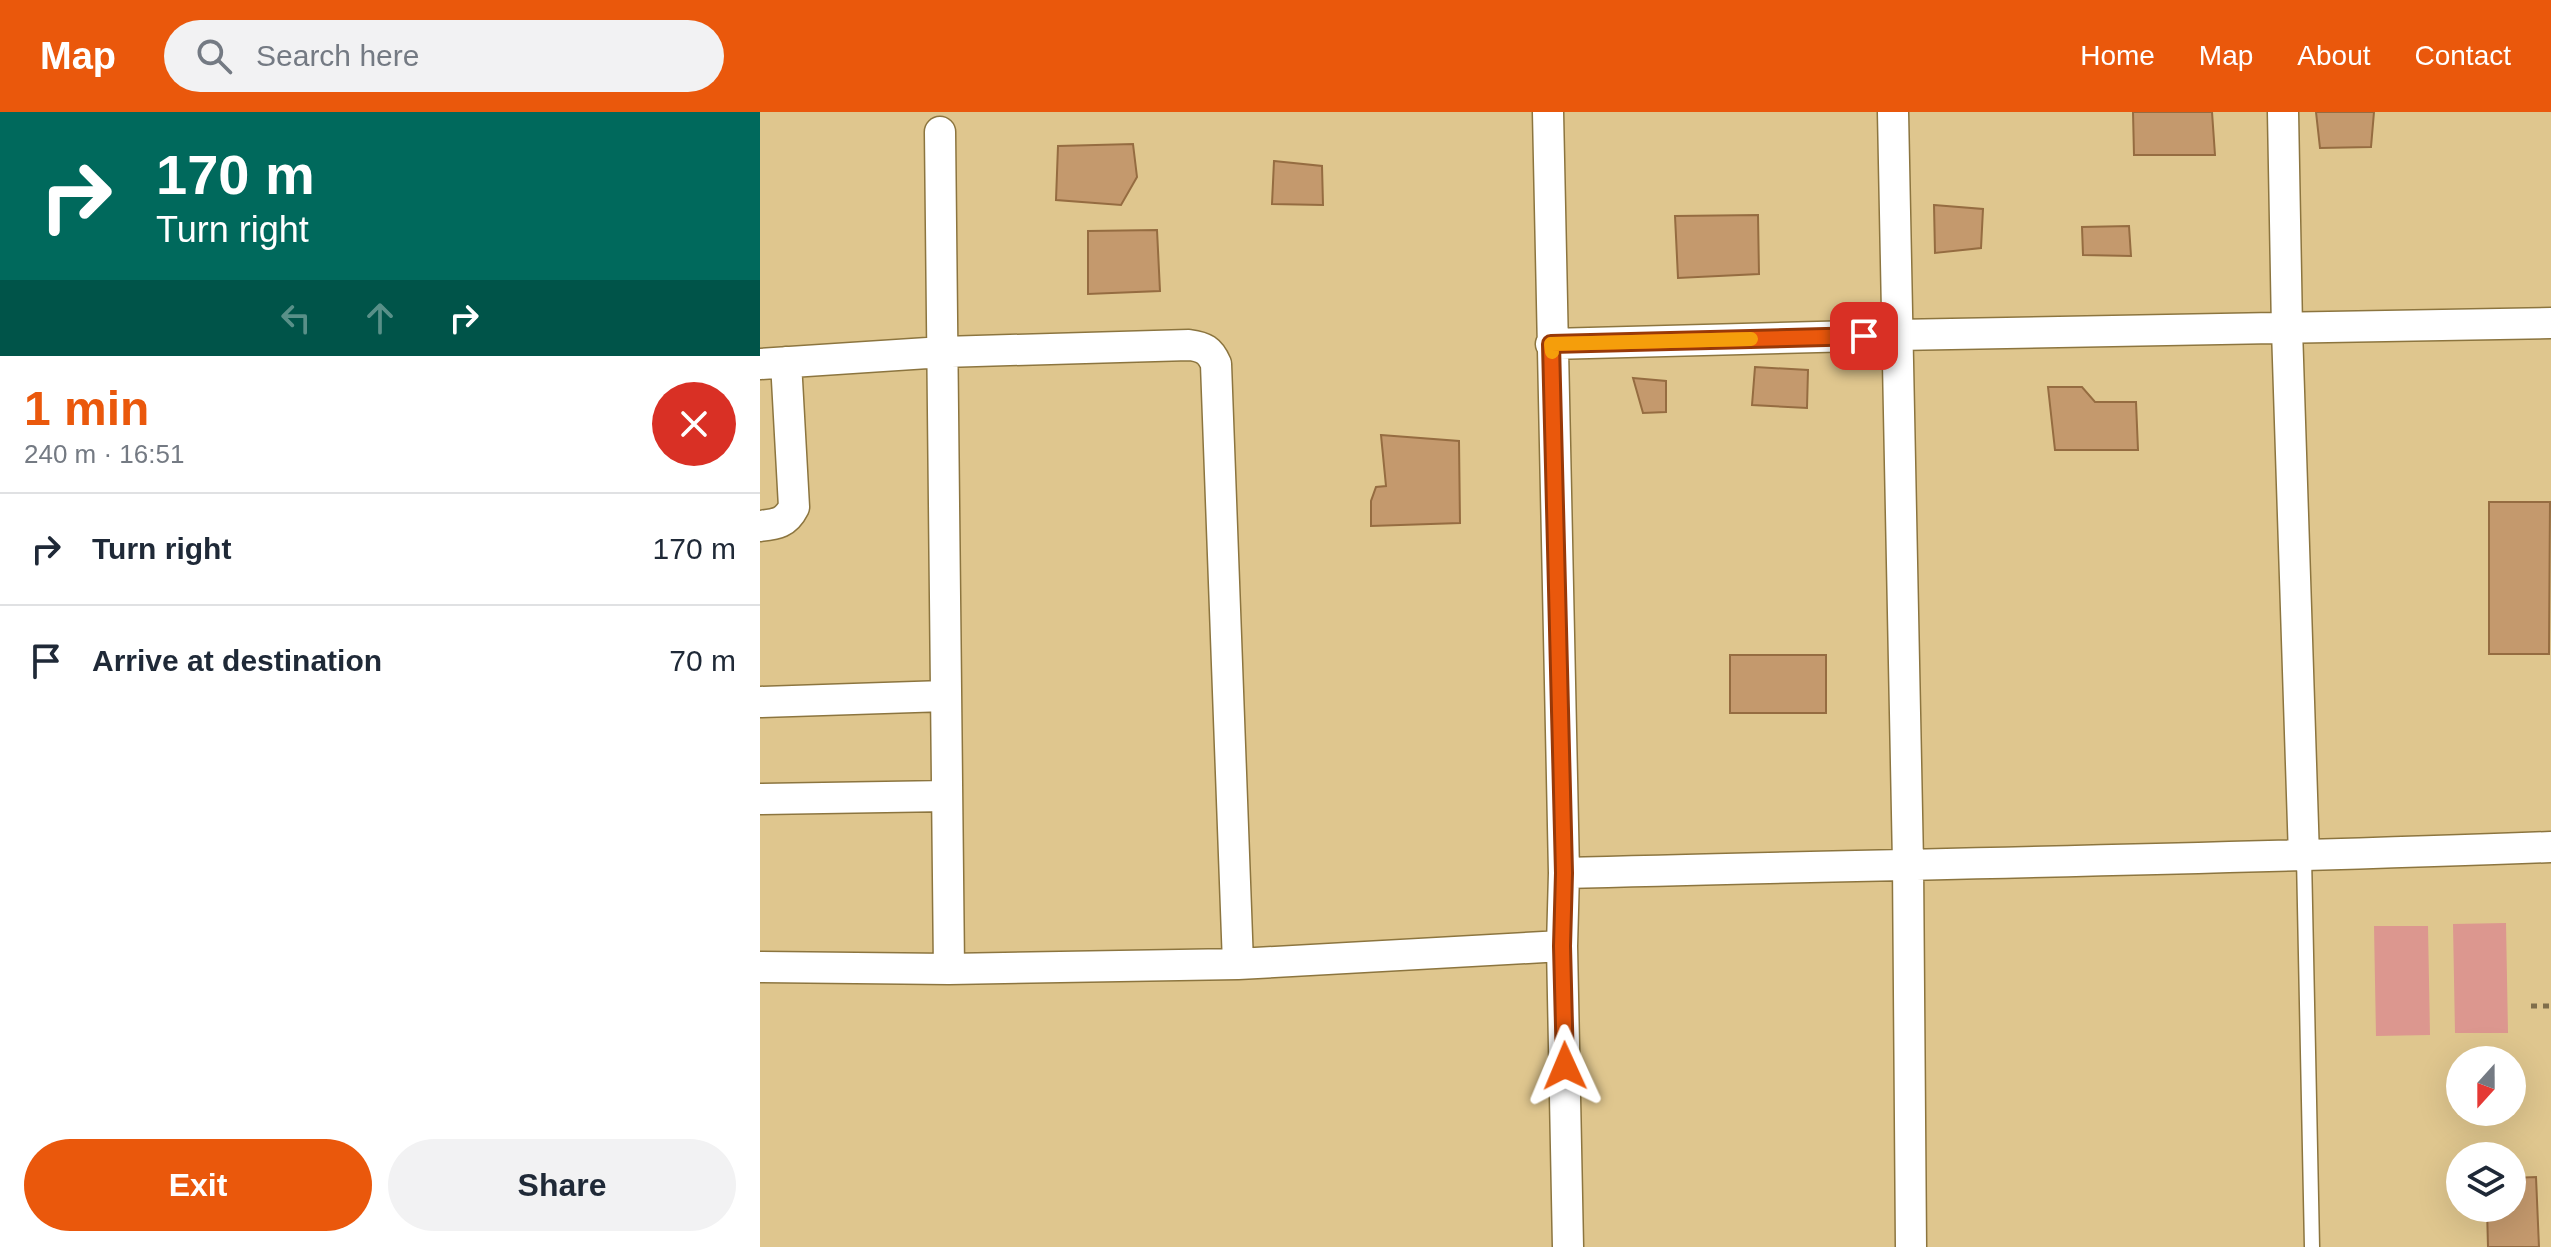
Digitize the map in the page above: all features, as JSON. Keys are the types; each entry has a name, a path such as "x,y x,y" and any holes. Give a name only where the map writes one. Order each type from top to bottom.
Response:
{"street":[{"path":"1548,112 1564,873 1562,946 1568,1247"},
{"path":"1893,112 1908,863 1911,1247"},
{"path":"2283,112 2304,857"},
{"path":"940,132 949,969"},
{"path":"1551,344 2551,323"},
{"path":"760,526 779,524 789,518 794,507 773,363 943,352 1189,345 1202,347 1211,354 1216,364 1238,964"},
{"path":"760,702 945,696"},
{"path":"760,799 947,796"},
{"path":"1564,873 1908,863 2304,857 2551,847"},
{"path":"760,967 949,969 1238,964 1562,946"}],"lane":[{"path":"2304,857 2312,1247"}],"path":[{"path":"2531,1006 2551,1006"}],"shaded area":[{"path":"2506,923 2508,1033 2455,1033 2453,924"},
{"path":"2374,926 2428,926 2430,1035 2376,1036"}],"building":[{"path":"2133,112 2212,112 2215,155 2134,155"},
{"path":"2316,112 2374,112 2371,147 2320,148"},
{"path":"1133,144 1137,177 1121,205 1056,200 1058,146"},
{"path":"1274,161 1322,166 1323,205 1272,204"},
{"path":"1934,205 1983,209 1981,248 1935,253"},
{"path":"1758,215 1759,274 1678,278 1675,216"},
{"path":"2129,226 2131,256 2083,255 2082,227"},
{"path":"1157,230 1160,291 1088,294 1088,231"},
{"path":"1755,367 1808,370 1807,408 1752,405"},
{"path":"1633,378 1666,381 1666,412 1643,413"},
{"path":"2048,387 2082,387 2095,402 2136,402 2138,450 2055,450"},
{"path":"1381,435 1459,441 1460,523 1371,526 1371,501 1376,487 1386,486"},
{"path":"2489,502 2550,502 2549,654 2489,654"},
{"path":"1730,655 1826,655 1826,713 1730,713"},
{"path":"2526,1177 2536,1177 2539,1247 2488,1247 2487,1222 2526,1222"}],"slow traffic":[{"path":"1552,352 1551,344 1751,339"}],"route":[{"path":"1565,1066 1564,873 1551,344 1864,336"}]}
